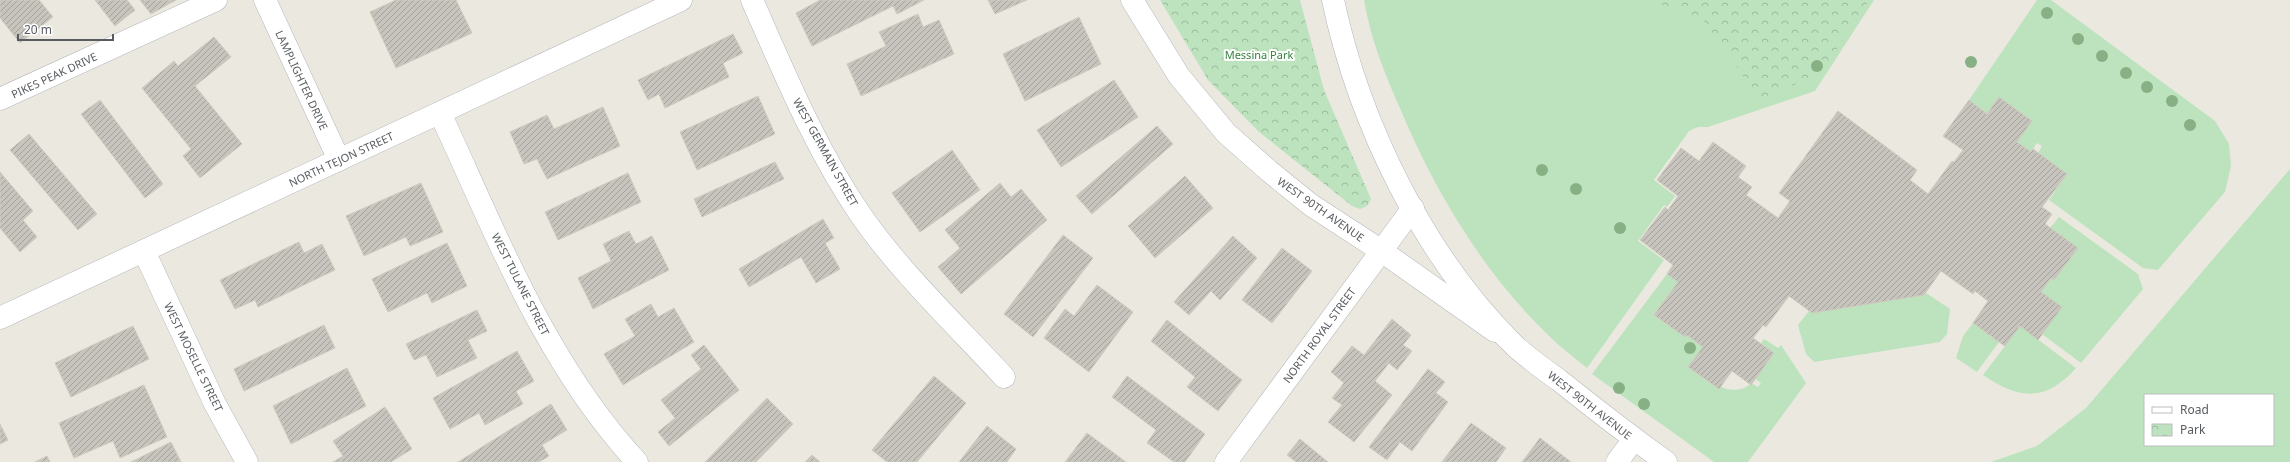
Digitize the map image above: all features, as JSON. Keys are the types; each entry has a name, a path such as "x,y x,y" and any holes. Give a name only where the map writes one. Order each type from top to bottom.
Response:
{"street":[{"name":"PIKES PEAK DRIVE","path":"0,99 216,0"},
{"name":"LAMPLIGHTER DRIVE","path":"265,0 339,160"},
{"name":"NORTH TEJON STREET","path":"0,318 681,0"},
{"name":"WEST GERMAIN STREET","path":"752,0 793,92 833,170 860,214 890,253 1004,377"},
{"name":"WEST 90TH AVENUE","path":"1132,0 1179,76 1226,133 1269,171 1311,205 1380,250 1516,346 1634,439 1666,462"},
{"name":"WEST 90TH AVENUE","path":"1333,0 1345,48 1371,122 1394,172 1439,251 1472,297 1516,346"},
{"name":"WEST TULANE STREET","path":"440,113 530,307 565,366 596,410 637,462"},
{"name":"NORTH ROYAL STREET","path":"1226,462 1380,250 1414,208"},
{"name":"WEST MOSELLE STREET","path":"144,251 216,404 247,462"},
{"path":"1617,462 1634,439"}],"green space":[{"name":"Messina Park","path":"1160,0 1300,0 1324,90 1371,199 1367,206 1360,209 1352,206 1259,132 1208,80"},
{"path":"1364,0 1874,0 1815,91 1708,127 1698,127 1689,131 1654,180 1675,196 1667,207 1664,205 1638,241 1664,260 1587,368 1562,348 1524,310 1481,257 1462,228 1428,168 1393,93 1374,41"},
{"path":"1648,0 1869,0 1820,74 1755,101 1740,71 1702,18"},
{"path":"2037,0 2051,0 2215,121 2229,144 2231,166 2225,192 2158,270 2143,268 2049,200 2066,175 2038,153 2042,146 2037,143 2031,152 2017,142 2032,121 1999,97 1987,114 1969,100"},
{"path":"2290,169 2290,462 1991,462 2037,446 2086,408"},
{"path":"2059,217 2138,274 2143,289 2081,363 2042,334 2061,307 2041,292 2051,278 2054,280 2078,248 2050,228"},
{"path":"1667,274 1678,282 1654,315 1685,337 1687,335 1703,347 1688,367 1718,389 1720,386 1736,390 1744,388 1751,383 1758,387 1761,383 1755,379 1774,353 1761,343 1764,339 1778,348 1781,345 1806,383 1748,462 1714,462 1592,374"},
{"path":"1926,293 1950,309 1947,334 1940,342 1814,362 1806,354 1798,325 1809,311 1812,313 1924,295"},
{"path":"1973,323 1999,342 1977,372 1956,358 1963,336"},
{"path":"2020,326 2076,368 2054,387 2043,392 2032,394 2020,393 2008,389 1983,375"}],"building":[{"path":"0,0 39,0 53,17 20,43 0,18"},
{"path":"95,0 127,0 135,10 115,26"},
{"path":"140,0 176,0 151,14"},
{"path":"396,0 456,0 472,33 396,68 370,12"},
{"path":"820,0 924,0 897,14 893,6 812,46 796,13"},
{"path":"988,0 1027,0 995,14"},
{"path":"918,14 923,27 939,20 954,54 861,96 847,64 886,46 879,32"},
{"path":"1079,17 1101,64 1025,101 1003,54"},
{"path":"733,34 743,53 723,63 729,77 665,108 659,94 648,100 638,80"},
{"path":"214,37 231,57 195,86 242,144 200,178 183,156 191,149 142,88 174,61 178,66"},
{"path":"1114,80 1138,117 1061,167 1037,130"},
{"path":"758,96 775,134 697,170 680,132"},
{"path":"1999,97 2032,121 2017,142 2031,152 2033,149 2067,174 2042,207 2052,214 2045,224 2078,248 2054,280 2051,278 2041,292 2062,307 2038,340 2020,326 2005,346 1999,342 1973,323 1988,301 1975,291 1973,294 1941,271 1924,295 1812,313 1789,296 1766,327 1763,325 1753,338 1774,353 1751,385 1732,371 1719,389 1688,367 1703,347 1687,335 1685,337 1654,315 1678,282 1667,274 1673,265 1640,240 1665,207 1668,210 1678,196 1657,180 1681,148 1699,161 1713,142 1746,166 1738,177 1752,187 1746,195 1778,218 1790,201 1779,193 1838,111 1917,170 1910,180 1928,194 1952,161 1954,162 1963,150 1943,136 1969,100 1987,114"},
{"path":"100,100 163,184 145,198 81,114"},
{"path":"603,107 620,146 547,179 537,159 524,164 510,132 547,115 554,129"},
{"path":"1157,126 1173,144 1092,214 1076,196"},
{"path":"29,134 97,214 78,230 10,150"},
{"path":"952,150 980,190 920,232 892,193"},
{"path":"775,162 784,179 702,217 694,199"},
{"path":"0,172 33,211 23,220 37,237 20,252 0,228"},
{"path":"628,173 641,202 558,240 545,212"},
{"path":"1185,176 1213,208 1155,258 1128,226"},
{"path":"421,183 443,232 410,246 406,237 364,256 346,216"},
{"path":"1000,183 1011,197 1021,189 1047,220 961,294 938,267 960,248 945,230"},
{"path":"823,219 834,238 825,243 840,269 816,283 801,257 749,287 739,269"},
{"path":"629,231 636,244 652,236 669,270 593,309 578,278 611,261 603,244"},
{"path":"1063,235 1093,258 1033,337 1004,314"},
{"path":"1233,236 1257,258 1220,300 1211,291 1189,315 1174,302"},
{"path":"299,242 304,253 322,244 335,270 258,307 255,300 235,309 220,280"},
{"path":"447,243 467,286 432,303 427,293 388,312 372,279"},
{"path":"1282,248 1312,271 1272,323 1242,300"},
{"path":"1097,285 1133,312 1089,372 1044,338 1065,309 1074,316"},
{"path":"651,304 658,317 674,308 694,342 623,385 604,354 635,336 625,319"},
{"path":"477,310 487,331 468,340 477,358 437,377 426,355 414,360 406,344"},
{"path":"1392,319 1411,335 1403,345 1412,351 1397,370 1389,363 1375,381 1392,395 1354,442 1328,422 1342,405 1332,398 1344,383 1331,372 1352,346 1364,355"},
{"path":"1167,320 1242,380 1218,411 1187,387 1195,377 1151,341"},
{"path":"324,325 335,348 244,391 234,369"},
{"path":"133,326 149,359 71,397 55,363"},
{"path":"704,345 739,390 669,446 658,432 675,418 661,400 701,369 691,355"},
{"path":"517,351 534,381 516,391 523,404 485,425 479,413 450,429 433,398"},
{"path":"347,368 366,406 291,444 273,406"},
{"path":"1428,369 1445,382 1436,393 1448,402 1412,451 1400,442 1387,460 1369,447"},
{"path":"934,376 966,403 917,462 887,462 872,450"},
{"path":"1127,376 1205,434 1185,462 1174,462 1147,443 1156,430 1112,397"},
{"path":"144,385 167,437 120,458 113,441 74,458 59,423"},
{"path":"767,398 793,424 756,462 705,462"},
{"path":"551,404 567,430 542,445 549,456 539,462 458,462"},
{"path":"385,407 412,449 391,462 333,462 343,456 333,441"},
{"path":"1471,423 1506,448 1496,462 1442,462"},
{"path":"0,424 8,440 0,444"},
{"path":"987,426 1016,449 1007,462 959,462"},
{"path":"1087,433 1126,462 1065,462"},
{"path":"1540,438 1571,462 1522,462"},
{"path":"1300,439 1328,462 1296,462 1287,455"},
{"path":"171,442 181,462 131,462"},
{"path":"812,455 820,462 805,462"},
{"path":"47,456 50,462 35,462"}]}
